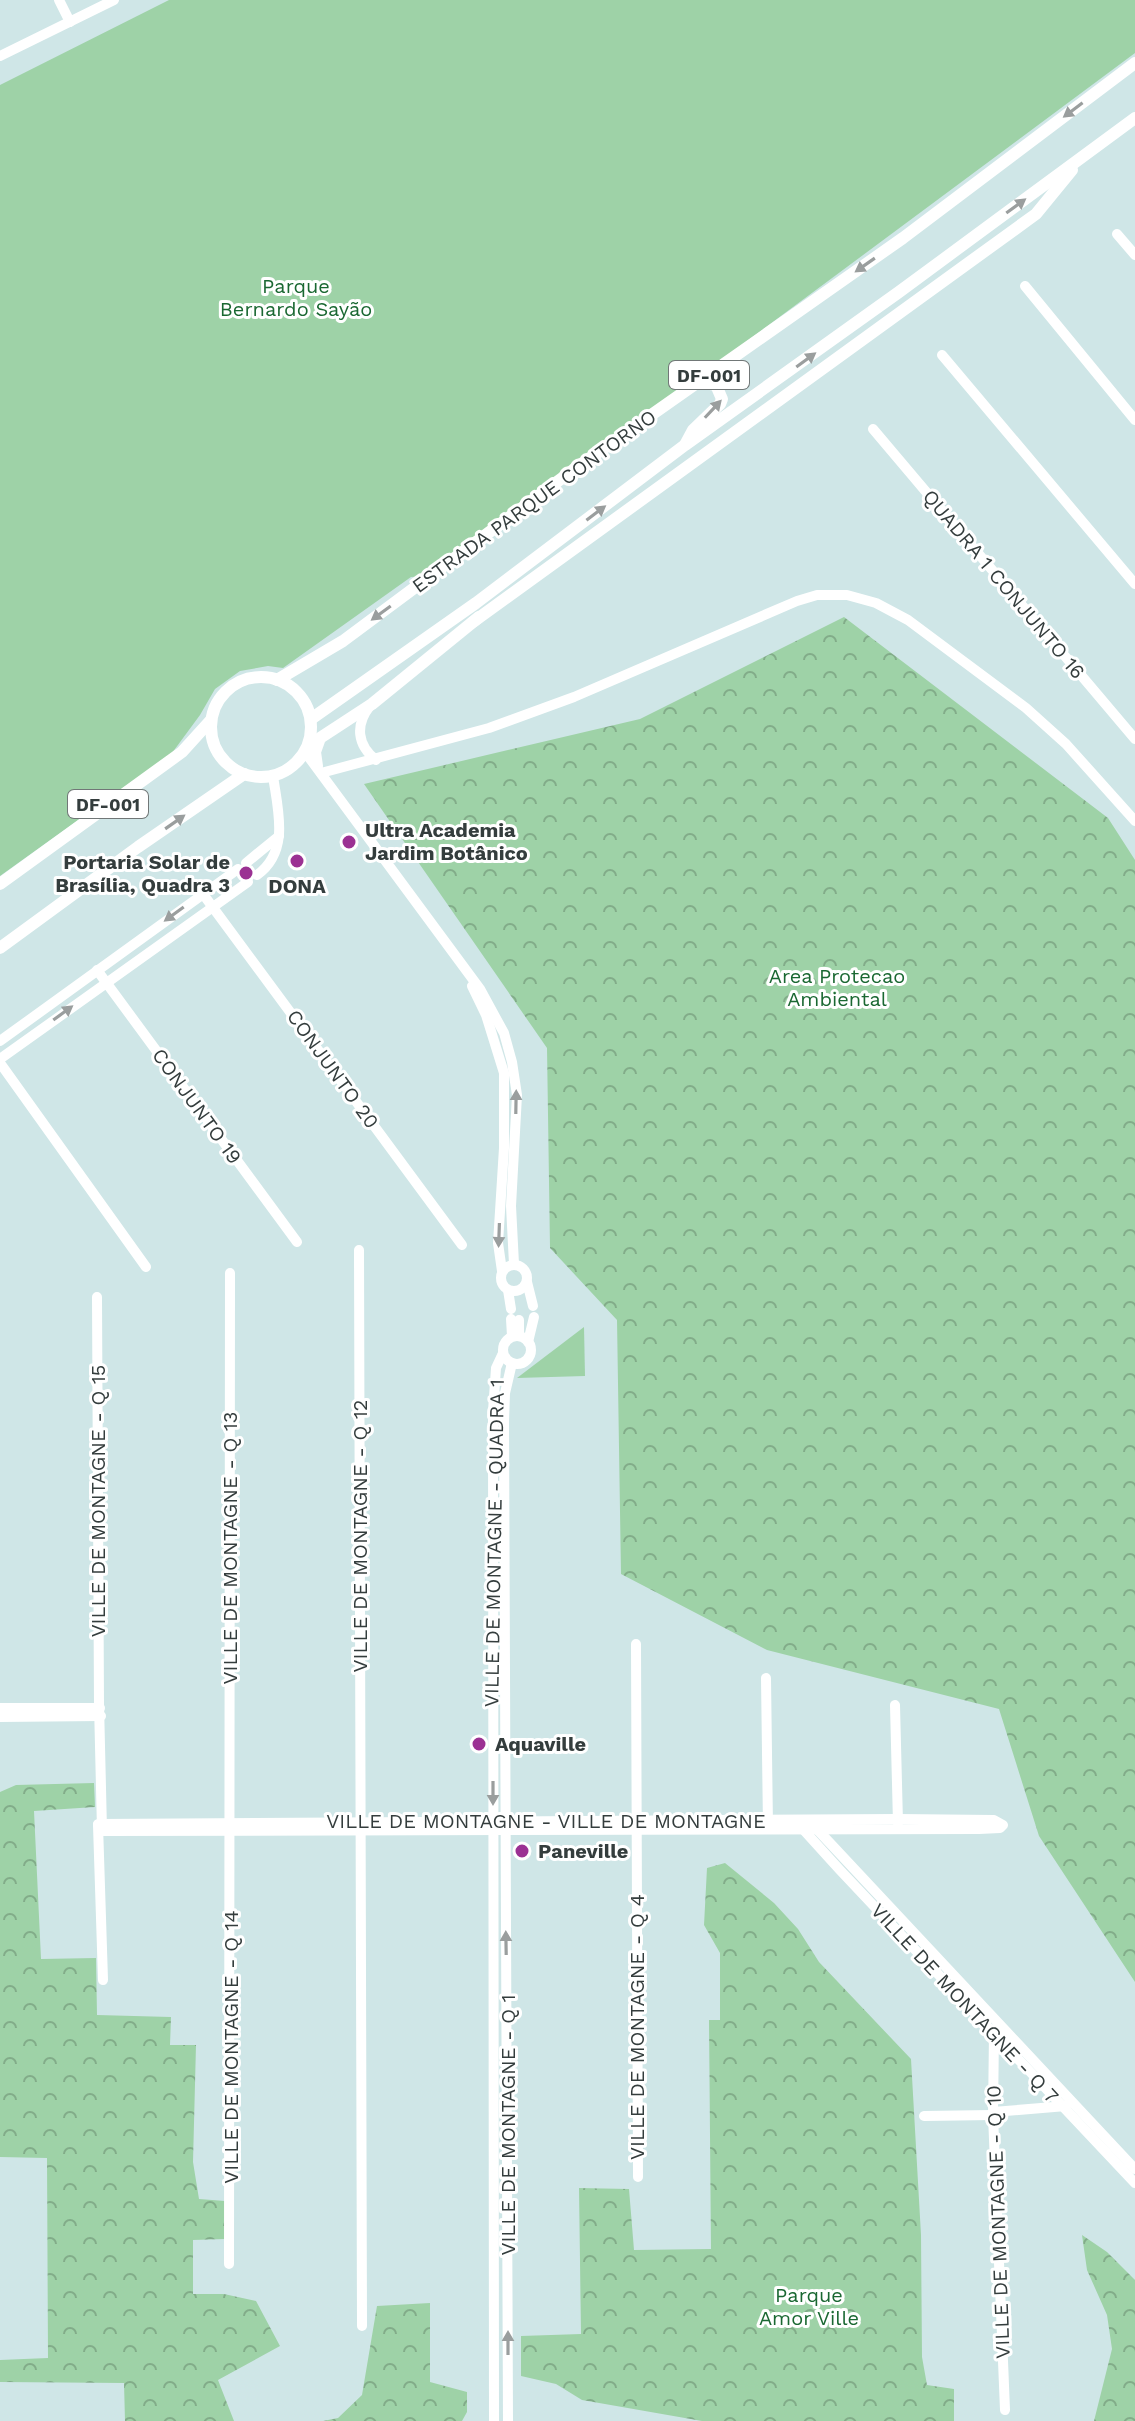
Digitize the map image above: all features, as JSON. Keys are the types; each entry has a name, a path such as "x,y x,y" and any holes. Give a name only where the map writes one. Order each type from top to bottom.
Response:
{"main road":[{"name":"ESTRADA PARQUE CONTORNO","path":"277,680 343,641 573,470 903,238 1135,63"},
{"name":"DF-001","path":"311,719 1135,118"},
{"path":"473,622 1036,214 1081,158"},
{"path":"685,445 693,430 722,399 716,385 699,382"},
{"path":"319,769 315,752 320,738 372,704 473,622 502,597 533,559"},
{"name":"DF-001","path":"0,884 182,752 211,720 221,697 236,684 256,677 277,680"},
{"path":"211,720 217,751 228,765 244,774 273,776 291,767 305,752 310,740 311,719 299,695 277,680"},
{"name":"DF-001","path":"0,948 244,774"}],"street":[{"path":"59,0 70,22"},
{"path":"0,56 114,0"},
{"path":"1117,234 1135,255"},
{"path":"1025,286 1135,420"},
{"path":"942,355 1135,584"},
{"name":"QUADRA 1 CONJUNTO 16","path":"873,429 1135,739"},
{"path":"319,769 376,760 489,728 574,697 797,601 817,595 847,595 876,603 908,620 1026,708 1086,765 1135,821"},
{"path":"372,704 361,720 360,732 365,751 376,760"},
{"path":"305,752 487,999 504,1033 516,1080 511,1206 514,1264"},
{"path":"146,1267 0,1061 271,863 280,835 273,776"},
{"path":"0,1041 242,866 280,835"},
{"name":"CONJUNTO 20","path":"203,894 462,1245"},
{"path":"464,969 486,1015 504,1073 504,1148 498,1243 502,1284 511,1290 524,1287 527,1282"},
{"name":"CONJUNTO 19","path":"97,970 297,1242"},
{"name":"VILLE DE MONTAGNE - Q 12","path":"359,1250 362,2326"},
{"path":"502,1271 514,1264 527,1272 534,1312 520,1338 505,1342 503,1353 512,1363 518,1364 527,1359 531,1351 520,1338 511,1290"},
{"name":"VILLE DE MONTAGNE - Q 13","path":"230,1273 231,1827"},
{"name":"VILLE DE MONTAGNE - Q 15","path":"97,1297 98,1710 103,1980"},
{"name":"VILLE DE MONTAGNE - QUADRA 1","path":"492,1825 492,1504 496,1368 503,1353"},
{"name":"VILLE DE MONTAGNE - QUADRA 1","path":"505,1825 504,1407 512,1363"},
{"path":"492,1504 504,1504"},
{"name":"VILLE DE MONTAGNE - Q 4","path":"636,1644 638,2177"},
{"path":"492,1675 505,1675"},
{"path":"766,1678 768,1825"},
{"path":"895,1705 898,1824"},
{"path":"0,1708 98,1710"},
{"path":"0,1717 98,1710"},
{"name":"VILLE DE MONTAGNE - VILLE DE MONTAGNE","path":"100,1829 997,1824"},
{"name":"VILLE DE MONTAGNE - Q 1","path":"492,1825 494,2421"},
{"name":"VILLE DE MONTAGNE - Q 1","path":"505,1825 508,2421"},
{"name":"VILLE DE MONTAGNE - Q 7","path":"806,1825 996,2021 1135,2183"},
{"name":"VILLE DE MONTAGNE - Q 7","path":"806,1825 994,2034 1135,2169"},
{"name":"VILLE DE MONTAGNE - Q 14","path":"229,2264 231,1827"},
{"path":"493,1984 507,1984"},
{"name":"VILLE DE MONTAGNE - Q 10","path":"996,2021 993,2114 1005,2410"},
{"path":"924,2116 993,2114 1069,2106"},
{"path":"494,2237 508,2238"}],"green space":[{"name":"Parque Bernardo Sayão","path":"169,0 1135,0 1135,53 431,576 411,577 283,668 268,666 240,671 215,689 172,753 0,876 0,85"},
{"name":"Area Protecao Ambiental","path":"844,617 1108,818 1135,860 1135,1982 1039,1836 999,1709 767,1650 621,1574 617,1320 550,1248 547,1048 364,784 640,719"},
{"path":"584,1327 585,1376 517,1378"},
{"path":"94,1783 95,1807 34,1811 41,1959 96,1958 97,2015 171,2017 170,2045 196,2045 193,2162 199,2199 225,2201 225,2239 193,2240 193,2294 224,2294 256,2301 280,2346 218,2380 234,2421 125,2421 124,2383 0,2382 0,2360 48,2358 47,2158 0,2157 0,1792 16,1785"},
{"name":"Parque Amor Ville","path":"725,1863 774,1903 798,1929 819,1962 911,2059 921,2235 922,2357 927,2385 954,2389 954,2421 702,2421 582,2400 556,2384 521,2376 521,2336 581,2334 579,2188 629,2189 634,2250 711,2249 709,2020 720,2020 720,1953 704,1925 707,1868"},
{"path":"1082,2235 1107,2252 1135,2280 1135,2421 1094,2421 1112,2349 1107,2315 1087,2270"},
{"path":"430,2303 430,2382 467,2392 467,2412 462,2421 323,2421 338,2418 362,2395 377,2306"}],"place":[{"name":"Ultra Academia Jardim Botânico","path":"349,842"},
{"name":"DONA","path":"297,861"},
{"name":"Portaria Solar de Brasília, Quadra 3","path":"246,873"},
{"name":"Aquaville","path":"479,1744"},
{"name":"Paneville","path":"522,1851"}]}
